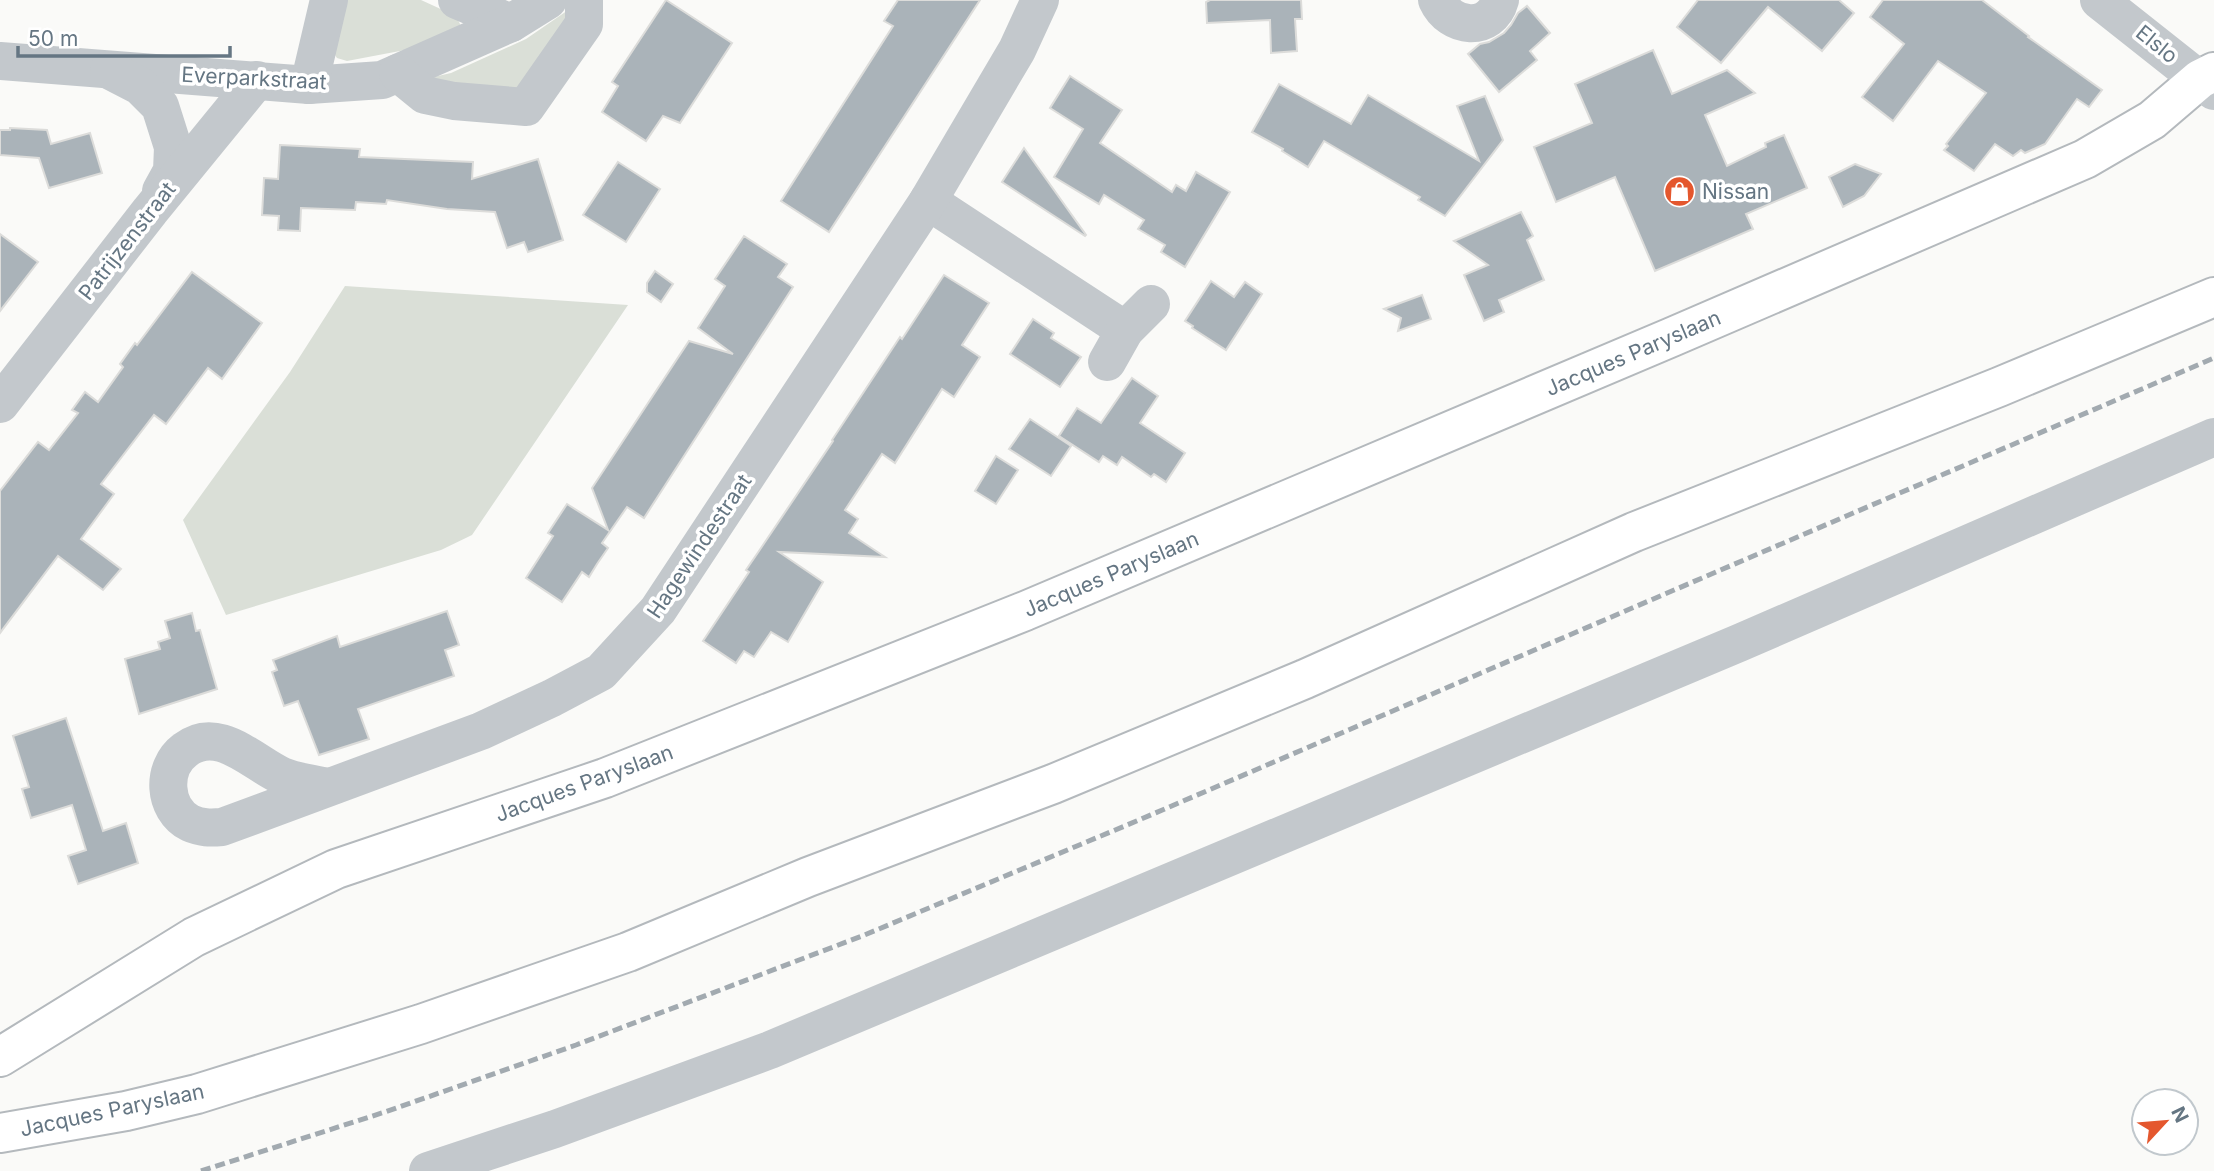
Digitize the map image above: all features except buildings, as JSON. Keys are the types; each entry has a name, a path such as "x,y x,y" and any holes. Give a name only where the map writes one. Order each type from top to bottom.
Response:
{"highway":[{"name":"Jacques Paryslaan","path":"0,1056 194,937 336,869 605,778 1025,611 2085,159 2152,120 2209,80"},
{"name":"Jacques Paryslaan","path":"0,1133 126,1111 197,1094 421,1024 628,951 808,877 1053,784 1305,679 1634,531 1999,387 2214,297"}],"street":[{"path":"309,85 329,0"},
{"path":"457,0 511,23"},
{"name":"Everparkstraat","path":"0,61 309,85 382,80 511,23 548,0"},
{"path":"398,73 425,95 454,101 526,107 584,24 584,0"},
{"name":"Hagewindestraat","path":"329,787 481,731 601,672 658,610 928,201 1011,60 1040,0"},
{"path":"1437,0 1450,18 1468,24 1480,22 1492,14 1500,0"},
{"name":"Elslo","path":"2099,0 2209,80"},
{"name":"Everparkstraat","path":"108,69 140,86 160,106 173,147 172,171 150,211"},
{"name":"Patrijzenstraat","path":"0,404 150,211 257,80"},
{"path":"928,201 1128,332"},
{"path":"428,1171 555,1129 770,1050 1714,654 2214,437"}],"shaded area":[{"path":"340,0 421,0 456,16 461,26 421,47 347,61 337,58 329,46"},
{"path":"574,6 526,92 425,79 451,73 526,39"},
{"path":"345,286 628,305 472,535 441,550 226,615 183,520 290,372"}],"railway":[{"path":"201,1171 385,1112 576,1045 862,936 1139,820 2214,358"}],"place":[{"name":"Nissan","path":"1679,191"}]}
